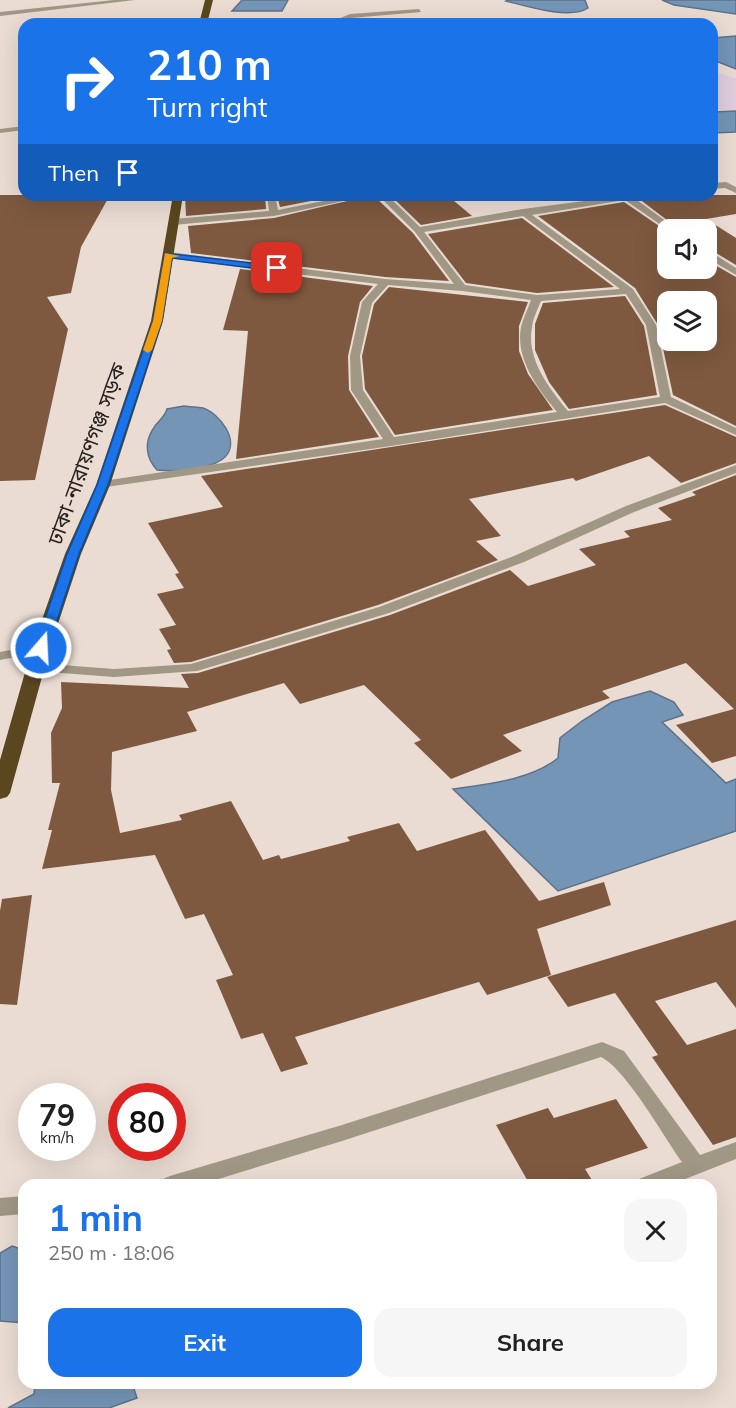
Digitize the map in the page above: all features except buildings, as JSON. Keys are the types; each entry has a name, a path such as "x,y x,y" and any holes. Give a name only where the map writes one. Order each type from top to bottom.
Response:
{"highway":[{"path":"204,18 209,0"},
{"name":"ঢাকা-নারায়ণগঞ্জ সড়ক","path":"0,793 41,648 73,554 103,485 157,321 177,201"}],"street":[{"path":"0,14 132,0"},
{"path":"344,18 419,11"},
{"path":"0,131 18,129"},
{"path":"718,186 726,185 736,190"},
{"path":"272,201 274,213"},
{"path":"172,222 274,213 336,201"},
{"path":"388,201 418,230 462,288"},
{"path":"418,230 526,211 605,201"},
{"path":"632,201 658,219"},
{"path":"526,211 629,291 651,325 666,399"},
{"path":"168,255 537,298 629,291"},
{"path":"717,259 736,272"},
{"path":"386,282 368,302 355,356 357,390 391,442"},
{"path":"537,298 526,327 526,351 543,389 565,414"},
{"path":"103,485 666,399 736,432"},
{"path":"35,667 114,674 192,668 384,610 519,559 630,509 736,469"},
{"path":"0,656 41,648"},
{"path":"190,1179 342,1133 602,1049 617,1056 632,1074 696,1166"},
{"path":"662,1179 736,1150"},
{"path":"0,1208 18,1206"}],"shaded area":[{"path":"718,73 736,78 736,110 718,110"}],"water":[{"path":"242,0 288,0 282,11 232,11"},
{"path":"585,0 588,8 570,13 559,12 536,9 506,1"},
{"path":"662,0 736,0 736,14 674,5"},
{"path":"736,36 736,69 718,62 718,38"},
{"path":"736,111 736,132 718,133 718,112"},
{"path":"184,406 203,408 221,421 231,443 229,451 225,457 211,465 173,471 157,470 150,460 147,445 150,434 167,409"},
{"path":"650,691 674,702 683,715 662,722 726,783 736,779 736,831 558,891 453,789 508,780 535,771 558,758 560,738 582,721 612,702"},
{"path":"12,1246 18,1248 18,1322 0,1321 0,1253"},
{"path":"34,1389 134,1389 137,1398 109,1408 8,1408 34,1394"}],"slow traffic":[{"path":"148,350 157,321 168,255 175,256"}],"route":[{"path":"41,648 73,554 103,485 157,321 168,255 277,268"}]}
